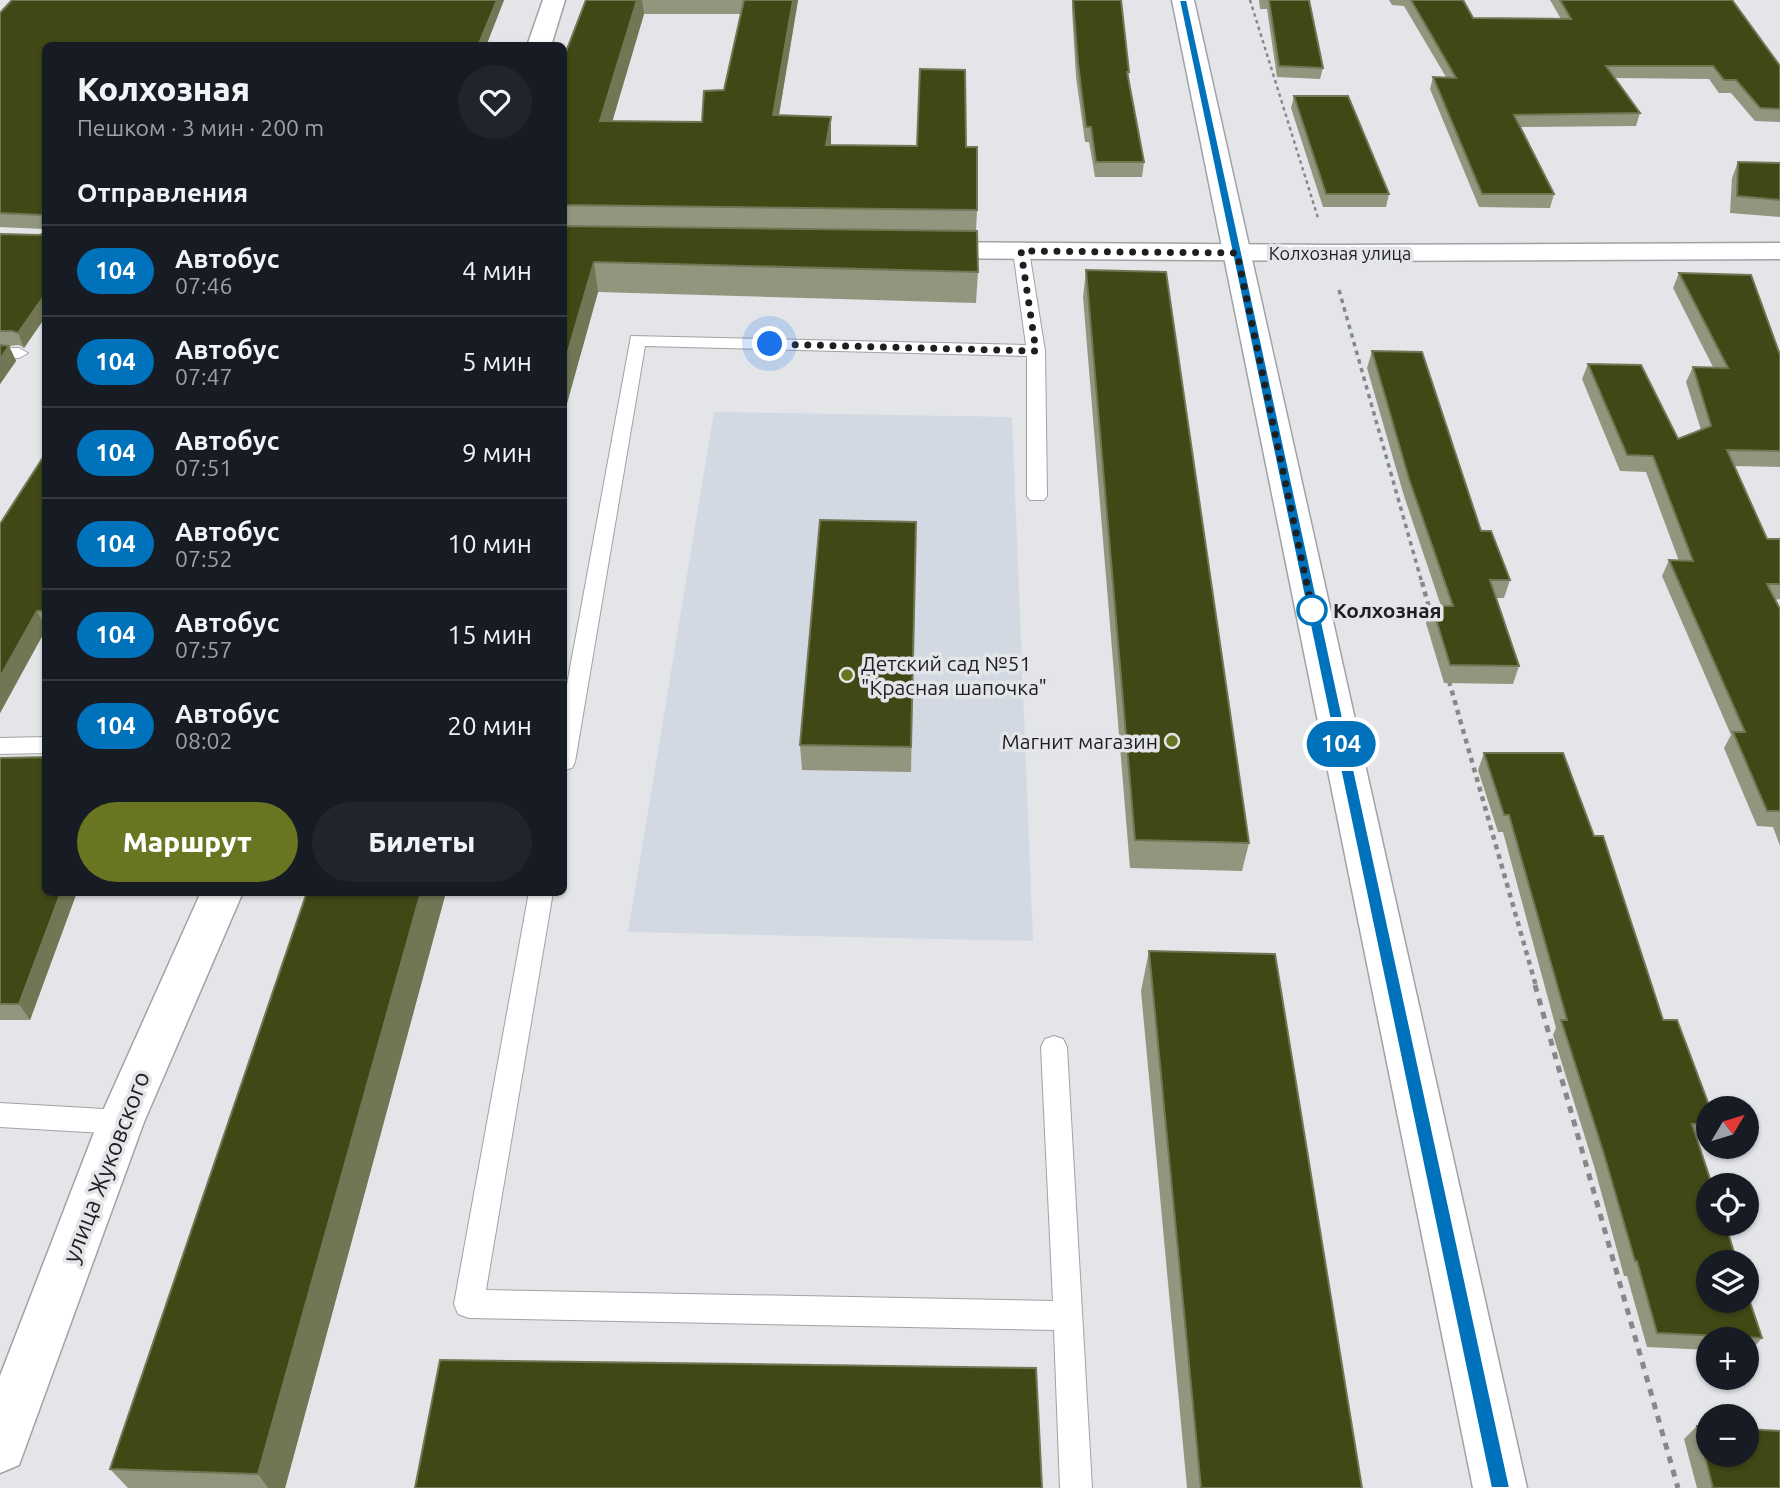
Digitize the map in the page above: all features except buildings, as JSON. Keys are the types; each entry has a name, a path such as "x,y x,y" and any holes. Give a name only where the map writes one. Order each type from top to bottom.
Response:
{"main road":[{"path":"540,42 554,0"},
{"path":"1183,0 1500,1488"},
{"name":"Колхозная улица","path":"897,249 1237,253 1780,251"},
{"name":"улица Жуковского","path":"0,1446 121,1122 220,896"}],"lane":[{"path":"1021,251 1036,351 1037,496"},
{"path":"567,745 637,340 1036,351"},
{"path":"0,353 19,354"},
{"path":"0,746 42,745"},
{"path":"540,896 469,1304 1069,1316"},
{"path":"1054,1047 1076,1488"},
{"path":"0,1115 121,1122"}],"path":[{"path":"1250,0 1329,253 1431,616"},
{"path":"1446,669 1678,1488"}],"shaded area":[{"name":"Детский сад №51 \"Красная шапочка\"","path":"714,412 1012,417 1033,941 628,932"}],"bus line":[{"name":"104","path":"1183,0 1500,1488"}],"place":[{"name":"Колхозная","path":"1312,610"},
{"name":"Детский сад №51 \"Красная шапочка\"","path":"847,675"},
{"name":"Магнит магазин","path":"1172,741"}],"route":[{"path":"770,344 1036,351 1021,251 1237,253 1314,618 1312,610"}]}
